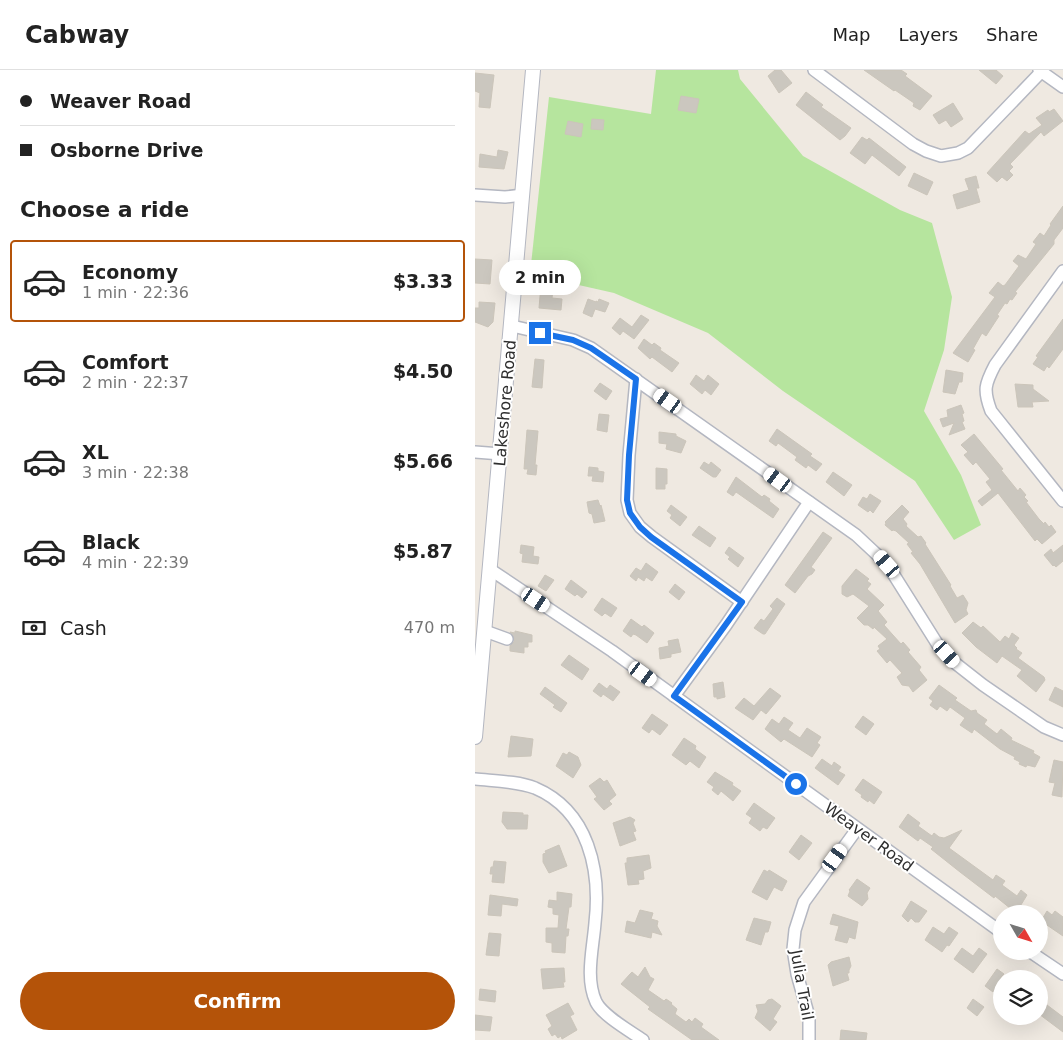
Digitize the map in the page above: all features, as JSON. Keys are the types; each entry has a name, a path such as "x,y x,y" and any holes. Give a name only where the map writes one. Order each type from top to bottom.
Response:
{"street":[{"name":"Lakeshore Road","path":"475,737 533,70"},
{"path":"814,70 913,144 941,156 950,156 968,148 1042,71 1063,87"},
{"path":"475,195 523,195"},
{"path":"1062,498 991,411 985,396 985,388 995,364 1063,271"},
{"path":"512,326 573,340 591,348 856,535 887,564 938,645 955,663 983,686 1044,728 1063,735"},
{"path":"636,379 627,500 630,513 640,527 651,537 742,602"},
{"path":"475,452 501,454"},
{"path":"674,696 742,602 809,502"},
{"name":"Weaver Road","path":"491,570 674,696 993,926"},
{"path":"485,631 507,639"},
{"path":"475,779 517,783 534,788 552,798 568,812 576,823 585,838 595,871 597,905 591,966 591,988 597,1004 606,1013 643,1040"},
{"name":"Julia Trail","path":"809,1040 809,1017 797,974 793,949 795,930 804,902 857,829"},
{"path":"1042,960 1063,974"}],"green space":[{"path":"656,70 738,70 740,79 803,156 900,210 932,223 952,297 944,350 924,411 961,475 981,525 954,540 915,481 783,391 708,333 614,293 530,274 549,97 651,114"}],"building":[{"path":"775,70 781,70 792,83 779,93 768,76"},
{"path":"864,70 901,70 907,74 905,76 932,96 920,110 913,106 914,103"},
{"path":"979,70 996,70 1003,76 996,84"},
{"path":"475,73 494,75 490,108 479,107 480,93 475,91"},
{"path":"806,92 823,105 821,107 851,128 840,140 796,105"},
{"path":"681,96 699,99 696,113 678,110"},
{"path":"953,103 963,119 951,127 946,120 939,124 933,115"},
{"path":"1054,109 1063,121 1044,136 1041,132 1010,164 1013,167 1009,171 1013,175 1007,181 1002,177 997,182 987,173 1025,131 1029,134 1042,125 1036,118 1048,110 1049,112"},
{"path":"592,119 604,120 603,130 591,129"},
{"path":"568,121 583,124 581,137 565,134"},
{"path":"862,137 867,140 869,138 906,167 899,176 872,155 865,164 850,153"},
{"path":"498,150 508,152 504,169 479,167 480,154 497,157"},
{"path":"914,173 933,182 927,195 908,186"},
{"path":"976,176 979,188 976,188 980,202 957,209 953,195 969,190 965,179"},
{"path":"1063,206 1063,228 1054,240 1054,244 1015,292 1017,293 1012,300 1010,299 1007,304 1005,303 986,336 982,333 968,362 953,353 995,297 989,293 998,282 1003,286 1005,285 1019,266 1013,261 1018,255 1026,259 1036,244 1033,242 1040,233 1044,236"},
{"path":"475,259 492,260 490,284 475,283"},
{"path":"542,266 553,267 553,271 555,271 552,298 562,299 561,310 539,308 541,285 539,285"},
{"path":"588,299 598,302 599,299 609,303 605,312 595,309 592,317 583,313"},
{"path":"479,302 495,303 493,322 488,327 475,322 475,308 479,308"},
{"path":"641,315 649,320 634,339 623,331 620,335 612,328 620,318 632,327"},
{"path":"1063,319 1063,349 1049,368 1047,366 1044,371 1033,364 1038,357 1036,356"},
{"path":"644,339 652,345 654,343 661,348 660,350 679,363 672,372 652,357 650,359 638,348"},
{"path":"535,359 544,360 542,388 532,387"},
{"path":"946,370 963,373 962,382 959,382 955,394 943,392"},
{"path":"696,375 704,381 708,375 719,384 711,395 705,390 702,394 690,384"},
{"path":"600,383 612,391 606,400 594,391"},
{"path":"1015,384 1033,385 1033,389 1049,401 1032,402 1033,407 1018,407"},
{"path":"961,405 964,413 962,414 964,421 962,422 965,429 949,435 954,423 943,427 940,419 948,417 947,410"},
{"path":"599,414 609,415 607,432 597,430"},
{"path":"777,429 812,454 810,456 822,464 816,471 808,465 806,468 795,460 797,457 778,443 776,446 769,441"},
{"path":"527,430 538,431 536,475 527,474 528,469 524,469"},
{"path":"659,432 676,434 676,436 686,441 681,453 666,449 667,444 659,443"},
{"path":"974,434 1003,469 1001,470 1018,491 1020,488 1026,495 1024,497 1028,501 1026,502 1039,519 1049,527 1051,525 1056,532 1042,544 1037,539 1035,541 998,493 982,506 978,501 992,490 986,482 990,479 976,462 973,465 964,455 968,452 961,445"},
{"path":"704,462 709,465 711,462 721,470 716,477 700,468"},
{"path":"589,467 598,468 598,471 604,472 603,482 592,481 593,476 588,476"},
{"path":"656,468 667,469 665,489 656,489"},
{"path":"833,472 852,485 844,496 826,482"},
{"path":"736,477 762,497 764,495 770,499 769,501 779,509 773,518 736,492 733,496 727,492"},
{"path":"870,494 881,501 873,513 858,505 863,497 867,499"},
{"path":"598,500 605,521 594,523 592,514 589,513 587,502"},
{"path":"671,505 687,517 680,526 670,518 672,515 667,511"},
{"path":"902,505 909,512 903,519 907,524 906,526 918,537 921,536 926,543 957,598 963,595 968,603 966,610 968,614 955,623 920,564 911,553 913,552 907,544 909,543 896,531 892,531 885,525 885,522"},
{"path":"699,526 716,538 710,547 692,535"},
{"path":"823,532 832,538 811,567 815,570 795,593 785,585"},
{"path":"521,545 534,547 533,556 539,557 538,564 522,562"},
{"path":"1063,545 1063,561 1056,567 1053,566 1044,555 1051,549 1053,553"},
{"path":"729,547 744,558 738,567 728,559 730,557 725,553"},
{"path":"646,563 658,572 652,581 646,577 644,581 638,577 636,581 630,576 636,568 641,571"},
{"path":"856,569 869,579 867,581 871,584 867,589 884,605 878,611 887,622 884,625 901,644 903,642 910,650 908,652 921,667 919,670 927,680 913,692 909,686 902,685 897,677 902,673 890,660 887,663 877,651 880,649 878,646 887,639 874,627 873,629 868,625 864,625 857,618 869,606 853,594 847,597 842,594 842,586"},
{"path":"545,575 554,580 546,591 538,586"},
{"path":"571,580 587,592 582,598 577,594 575,596 565,589"},
{"path":"675,584 685,592 679,600 669,592"},
{"path":"602,598 617,608 611,617 605,613 602,616 594,610"},
{"path":"777,598 785,604 765,634 763,634 754,628 761,619 764,621 773,609 770,606"},
{"path":"631,619 642,627 644,625 654,633 647,643 636,635 633,634 631,637 623,631"},
{"path":"973,622 981,628 983,626 1000,642 1005,636 1009,639 1012,633 1019,638 1014,645 1022,653 1018,658 1044,677 1045,680 1036,692 1017,676 1022,670 1002,656 997,663 976,647 962,633"},
{"path":"515,631 532,635 532,642 528,642 528,647 524,647 524,653 510,651 514,638 510,632 515,633"},
{"path":"678,639 681,652 671,654 671,657 660,659 659,648 669,646 668,641"},
{"path":"569,655 589,669 582,680 561,665"},
{"path":"723,682 725,697 717,699 717,697 714,697 713,684"},
{"path":"599,683 607,689 610,685 620,692 613,701 603,694 601,697 593,691"},
{"path":"939,685 957,698 955,700 971,711 976,710 977,713 987,720 984,724 997,734 1001,729 1012,738 1011,740 1034,751 1033,753 1040,757 1035,767 1027,765 1026,767 1019,764 1020,762 1014,759 1015,757 1000,749 974,729 972,733 960,725 965,718 950,707 947,711 940,706 937,710 930,705 933,701 929,698"},
{"path":"545,687 567,703 561,712 540,694"},
{"path":"1055,687 1063,691 1063,707 1049,700"},
{"path":"770,688 781,696 766,714 761,710 753,720 735,708 744,698 754,706"},
{"path":"652,714 668,725 660,735 652,729 649,733 642,728"},
{"path":"863,716 874,724 866,735 855,727"},
{"path":"784,717 793,723 788,730 800,738 807,728 821,737 817,743 820,745 812,757 784,739 781,742 765,729 772,719 779,724"},
{"path":"511,736 533,739 531,756 508,757"},
{"path":"684,738 696,746 695,749 706,757 699,768 690,761 686,765 672,755"},
{"path":"569,752 578,757 581,765 573,778 556,766 563,753 567,755"},
{"path":"822,759 832,766 834,762 841,767 838,771 845,775 838,785 815,768"},
{"path":"1054,760 1063,762 1062,797 1052,795 1055,783 1049,782"},
{"path":"715,772 733,783 732,785 741,791 733,801 721,791 718,795 712,790 714,787 707,782"},
{"path":"600,778 604,782 607,780 616,795 609,801 612,804 604,810 594,799 597,797 589,786"},
{"path":"863,779 882,792 874,804 861,797 862,795 855,790"},
{"path":"754,803 775,818 767,829 763,827 760,831 749,823 752,818 746,814"},
{"path":"503,812 528,815 527,829 507,829 502,822"},
{"path":"908,814 920,823 918,826 932,836 934,833 944,838 962,830 949,848 993,880 996,875 1005,881 1002,885 1017,896 1021,890 1027,895 1021,905 1006,905 995,896 994,898 931,849 933,847 920,838 918,841 899,827"},
{"path":"630,817 635,820 633,823 636,831 633,832 636,840 620,846 613,823"},
{"path":"801,835 812,843 799,860 789,852"},
{"path":"559,845 567,866 549,873 543,862 543,854 546,853 545,851"},
{"path":"649,855 651,868 643,871 644,879 638,880 639,884 628,885 625,863 627,863 627,858"},
{"path":"494,861 506,862 504,883 492,882 493,874 490,874"},
{"path":"764,870 768,872 769,870 787,881 782,891 774,887 767,900 752,892"},
{"path":"857,879 870,888 867,893 868,899 862,906 848,896 849,890"},
{"path":"557,892 572,894 566,929 569,929 568,936 566,936 565,953 552,952 552,943 546,942 546,928 558,928 559,915 553,914 553,908 548,907 549,900 557,901"},
{"path":"490,895 518,899 517,906 502,904 501,916 488,915"},
{"path":"911,901 927,911 919,922 915,922 911,918 908,922 902,916"},
{"path":"640,910 653,913 651,919 658,921 657,926 662,935 652,932 651,938 625,932 627,921 635,923"},
{"path":"1055,911 1063,917 1063,936 1048,926 1048,912 1052,915"},
{"path":"833,914 858,922 855,939 849,937 847,943 835,940 839,926 830,924"},
{"path":"754,918 771,922 768,932 765,932 761,945 746,940"},
{"path":"933,927 944,934 949,927 958,933 942,952 925,940"},
{"path":"489,933 501,934 499,956 486,955"},
{"path":"962,948 973,956 979,948 987,954 973,973 954,959"},
{"path":"849,957 851,966 849,973 847,973 849,980 833,986 828,965 831,962"},
{"path":"645,967 650,977 654,979 648,990 664,1001 666,999 672,1003 677,1009 675,1014 686,1022 689,1019 692,1022 695,1018 703,1024 701,1027 719,1040 692,1040 648,1009 650,1007 621,984 632,972 638,977"},
{"path":"564,968 564,987 543,989 541,969"},
{"path":"993,975 993,992 985,986"},
{"path":"480,989 496,991 495,1002 479,1000"},
{"path":"772,999 781,1006 773,1019 777,1022 770,1031 755,1018 758,1011 756,1005 765,1004 768,1000"},
{"path":"973,999 984,1007 977,1016 967,1008"},
{"path":"568,1003 574,1014 570,1016 577,1030 562,1039 561,1036 558,1038 555,1034 552,1036 548,1029 552,1026 546,1015"},
{"path":"1048,1006 1063,1017 1063,1032 1048,1021"},
{"path":"475,1015 492,1017 490,1031 475,1030"},
{"path":"841,1030 867,1033 866,1040 840,1040"}],"route":[{"path":"540,333 573,340 591,348 636,379 629,455 627,500 630,513 640,527 651,537 742,602 674,696 796,784"}]}
